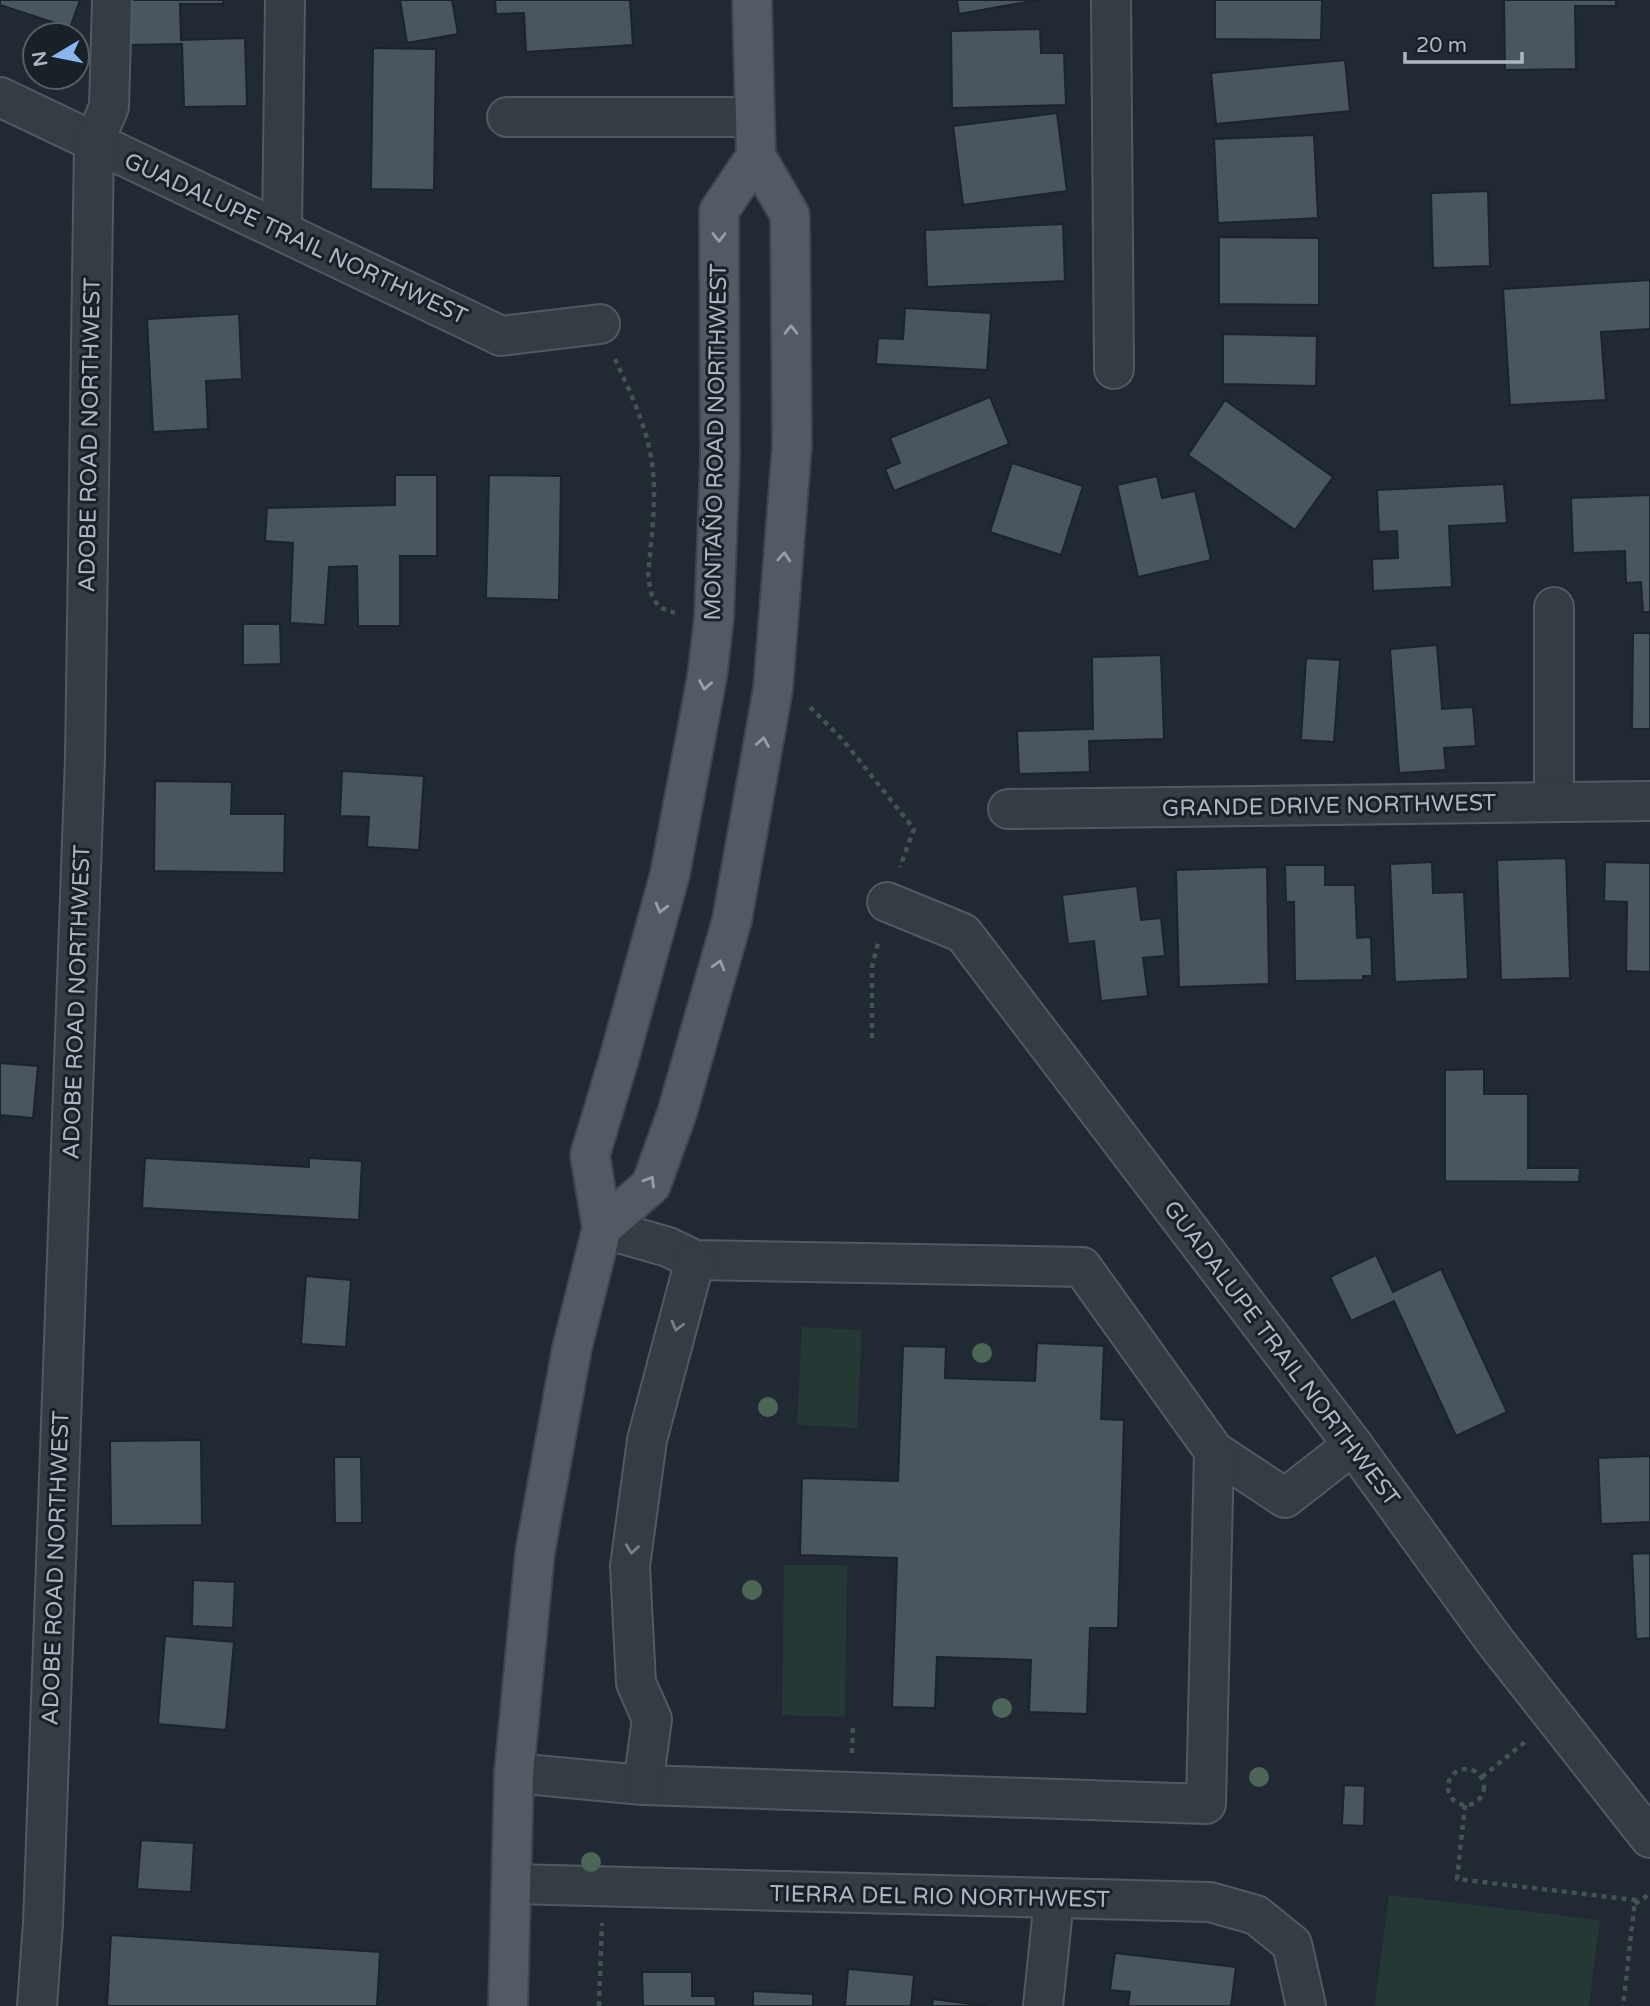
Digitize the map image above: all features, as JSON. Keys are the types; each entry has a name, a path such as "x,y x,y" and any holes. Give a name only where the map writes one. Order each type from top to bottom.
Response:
{"main road":[{"path":"602,1228 651,1185 677,1113 732,920 773,690 792,445 790,215 756,156 752,0"},
{"name":"MONTAÑO ROAD NORTHWEST","path":"508,2006 514,1773 534,1552 572,1348 602,1228 590,1155 670,874 707,677 714,618 720,458 719,211 756,156"}],"street":[{"name":"ADOBE ROAD NORTHWEST","path":"37,2006 43,1909 84,772 94,142 109,107 112,0"},
{"path":"282,230 285,0"},
{"path":"1111,0 1114,369"},
{"name":"GUADALUPE TRAIL NORTHWEST","path":"0,97 501,336 600,324"},
{"path":"507,117 755,117"},
{"path":"1554,607 1554,802"},
{"name":"GRANDE DRIVE NORTHWEST","path":"1008,809 1650,801"},
{"name":"GUADALUPE TRAIL NORTHWEST","path":"887,902 963,933 1353,1445 1494,1640 1650,1838"},
{"path":"602,1228 668,1247 695,1260 1082,1267 1214,1451 1285,1498 1353,1445"},
{"path":"643,1784 652,1719 636,1683 630,1566 647,1440 695,1260"},
{"path":"514,1773 643,1784 1206,1804 1214,1451"},
{"name":"TIERRA DEL RIO NORTHWEST","path":"513,1884 1210,1902 1256,1915 1292,1944 1306,2006"},
{"path":"1043,2006 1054,1899"}],"path":[{"path":"600,324 640,418 651,455 654,493 648,577 651,590 659,607 675,613"},
{"path":"807,704 844,740 914,829 887,902 872,967 872,1038"},
{"path":"1482,1777 1555,1717"},
{"path":"852,1755 853,1723"},
{"path":"1471,1769 1482,1777 1484,1789 1482,1797 1475,1803 1465,1805 1455,1802 1448,1790 1453,1774 1471,1769"},
{"path":"1465,1805 1457,1879 1635,1900 1623,2006"},
{"path":"599,2006 604,1887"},
{"path":"1634,1905 1650,1894"}],"green space":[{"path":"802,1327 862,1330 857,1428 797,1425"},
{"path":"784,1565 847,1565 845,1717 782,1715"},
{"path":"1389,1895 1600,1920 1589,2006 1375,2006"}],"building":[{"path":"0,0 80,0 72,21 49,21 0,5"},
{"path":"127,0 223,0 223,4 180,4 181,40 245,38 247,106 184,107 182,44 127,45"},
{"path":"400,0 452,0 458,34 407,43"},
{"path":"495,0 630,0 633,45 526,52 524,13 496,14"},
{"path":"957,0 1038,0 959,14"},
{"path":"1215,0 1322,0 1321,40 1215,39"},
{"path":"1504,0 1616,0 1616,6 1575,6 1576,69 1505,70"},
{"path":"1040,29 1041,53 1064,53 1066,105 952,108 951,31"},
{"path":"373,48 436,49 434,190 371,189"},
{"path":"1345,60 1350,111 1216,124 1211,73"},
{"path":"1057,113 1067,191 963,205 953,126"},
{"path":"1314,135 1318,218 1218,223 1214,139"},
{"path":"1488,191 1490,266 1433,268 1431,193"},
{"path":"1063,224 1065,281 927,287 925,230"},
{"path":"1219,237 1319,238 1319,305 1219,304"},
{"path":"1650,280 1650,329 1601,332 1606,400 1510,405 1503,289"},
{"path":"905,308 991,313 987,370 876,364 878,338 903,339"},
{"path":"239,314 242,379 206,381 208,429 153,432 147,319"},
{"path":"1223,334 1317,336 1316,386 1223,384"},
{"path":"990,397 1009,444 894,491 885,469 900,463 890,438"},
{"path":"1225,400 1333,477 1295,530 1188,455"},
{"path":"1012,463 1083,486 1061,555 990,532"},
{"path":"395,475 437,475 437,556 400,556 400,626 358,626 357,566 329,567 325,625 290,623 293,543 265,541 267,508 395,505"},
{"path":"489,475 561,476 559,600 486,598"},
{"path":"1157,476 1162,498 1195,491 1211,560 1138,577 1117,485"},
{"path":"1504,484 1507,523 1449,526 1452,587 1373,591 1372,559 1398,558 1397,531 1379,532 1377,490"},
{"path":"1650,495 1650,612 1643,612 1641,582 1626,583 1625,551 1573,553 1571,498"},
{"path":"243,624 280,624 281,664 243,665"},
{"path":"1633,633 1650,633 1650,729 1632,729"},
{"path":"1437,645 1442,709 1473,707 1476,746 1444,748 1446,770 1399,773 1390,649"},
{"path":"1161,655 1164,739 1089,741 1090,772 1019,774 1017,731 1093,729 1092,657"},
{"path":"1306,658 1340,660 1334,742 1301,740"},
{"path":"342,771 424,776 419,850 367,847 369,817 340,816"},
{"path":"155,781 232,782 231,814 285,814 284,873 154,871"},
{"path":"1566,858 1570,978 1501,980 1497,860"},
{"path":"1432,862 1433,893 1464,892 1468,979 1395,982 1390,864"},
{"path":"1605,862 1650,863 1650,972 1626,971 1627,902 1604,901"},
{"path":"1285,865 1325,865 1325,885 1355,885 1357,938 1371,937 1372,976 1363,976 1363,980 1295,981 1294,902 1286,902"},
{"path":"1267,867 1269,984 1179,987 1176,870"},
{"path":"1137,886 1141,920 1161,918 1165,956 1143,958 1148,996 1101,1001 1094,941 1068,944 1062,895"},
{"path":"0,1063 38,1066 33,1118 1,1115 0,1124"},
{"path":"1484,1069 1484,1094 1528,1094 1528,1168 1580,1168 1579,1182 1445,1181 1445,1070"},
{"path":"145,1158 309,1167 309,1158 362,1161 359,1220 142,1208"},
{"path":"1376,1255 1393,1292 1441,1269 1507,1412 1456,1436 1394,1301 1351,1321 1330,1277"},
{"path":"306,1276 351,1280 346,1347 301,1344"},
{"path":"1037,1343 1104,1346 1101,1419 1124,1420 1118,1628 1090,1628 1087,1714 1029,1712 1031,1660 937,1657 935,1708 892,1707 897,1558 800,1555 802,1478 898,1481 903,1346 946,1347 945,1378 1035,1381"},
{"path":"201,1440 202,1525 111,1526 110,1441"},
{"path":"1650,1456 1650,1522 1601,1524 1598,1458"},
{"path":"334,1457 361,1457 362,1523 335,1523"},
{"path":"1650,1553 1650,1638 1636,1639 1632,1554"},
{"path":"193,1580 235,1582 233,1628 192,1626"},
{"path":"165,1636 234,1642 226,1730 158,1724"},
{"path":"1344,1785 1365,1786 1364,1826 1342,1825"},
{"path":"141,1840 194,1843 191,1892 137,1889"},
{"path":"111,1935 380,1952 377,2006 107,2006"},
{"path":"1115,1953 1236,1967 1231,2006 1128,2006 1130,1992 1110,1990"},
{"path":"848,1969 914,1975 911,2006 845,2006"},
{"path":"642,1972 692,1972 692,1996 715,1996 716,2006 643,2006"},
{"path":"753,1991 813,1994 813,2006 753,2006"},
{"path":"933,1999 986,2006 932,2006"}]}
